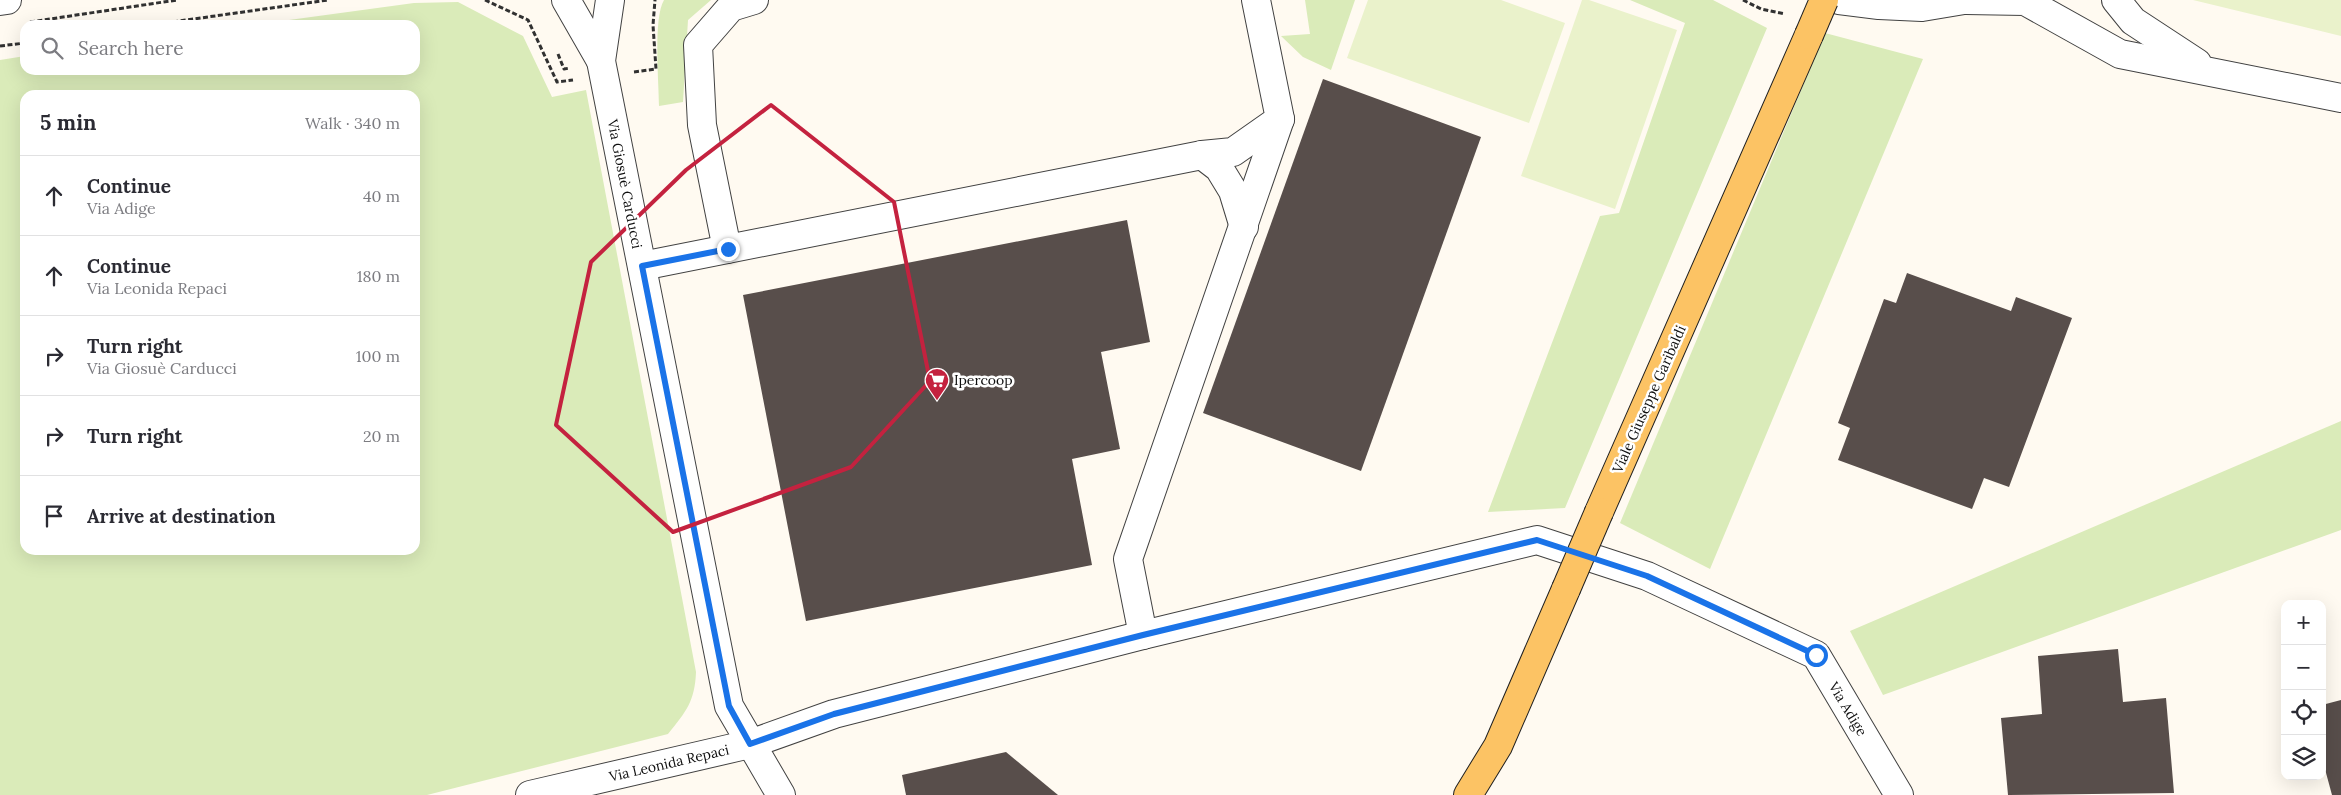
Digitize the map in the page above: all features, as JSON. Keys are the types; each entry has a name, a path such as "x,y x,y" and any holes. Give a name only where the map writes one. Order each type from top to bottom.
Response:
{"main road":[{"name":"Viale Giuseppe Garibaldi","path":"1468,795 1498,746 1824,0"},
{"path":"1481,795 1498,746"}],"street":[{"path":"0,1 8,0"},
{"name":"Via Giosuè Carducci","path":"566,0 601,61 729,706 781,795"},
{"name":"Via Giosuè Carducci","path":"601,61 610,0"},
{"path":"728,249 702,125 698,45 731,8 754,0"},
{"path":"1143,635 1128,559 1280,118 1256,0"},
{"path":"1839,0 1879,5 1922,7 1965,0 2025,1 2120,54 2341,98"},
{"path":"2116,0 2133,21 2209,71"},
{"path":"642,266 1202,155 1233,152 1280,118"},
{"path":"1202,155 1219,168 1233,191 1244,227"},
{"name":"Via Leonida Repaci","path":"530,795 750,744 834,714 1143,635 1537,540 1647,576"},
{"name":"Via Adige","path":"1647,576 1816,655 1899,795"}],"path":[{"path":"43,20 177,0"},
{"path":"186,20 328,0"},
{"path":"1743,0 1761,9 1789,15"},
{"path":"0,46 20,43"}],"highlighted area":[{"path":"771,105 894,202 930,381 851,467 673,532 556,425 591,262 686,170"}],"green space":[{"path":"664,0 711,0 688,20 683,102 659,106 658,35"},
{"path":"1305,0 1355,0 1331,70 1303,57 1281,36 1310,34"},
{"path":"1368,0 1501,0 1565,23 1529,123 1347,58"},
{"path":"1582,0 1589,0 1677,30 1615,209 1521,176"},
{"path":"1630,0 1713,0 1767,28 1565,508 1488,512 1600,216 1619,213 1685,23"},
{"path":"2193,0 2341,0 2341,36"},
{"path":"458,2 523,36 552,97 586,90 696,672 694,691 688,706 668,734 427,795 0,795 0,60 20,57 20,75 420,75 420,20 289,20 414,3"},
{"path":"1825,33 1923,59 1710,569 1620,523"},
{"path":"2341,421 2341,530 1883,695 1850,631"}],"building":[{"path":"1323,79 1481,137 1361,471 1203,413"},
{"name":"Ipercoop","path":"1127,220 1150,342 1101,352 1120,449 1072,459 1092,565 806,621 743,295"},
{"path":"1907,273 2011,311 2016,297 2072,318 2009,487 1984,478 1972,509 1838,460 1850,428 1838,423 1884,299 1896,303"},
{"path":"2118,649 2123,702 2166,698 2174,793 2008,795 2001,718 2042,714 2038,656"},
{"path":"2341,700 2341,795 2332,795 2326,773 2326,704"},
{"path":"1006,752 1058,795 906,795 902,775"}],"place":[{"name":"Ipercoop","path":"937,401"}],"route":[{"path":"728,249 642,266 729,706 750,744 834,714 1143,635 1537,540 1647,576 1816,655"}]}
